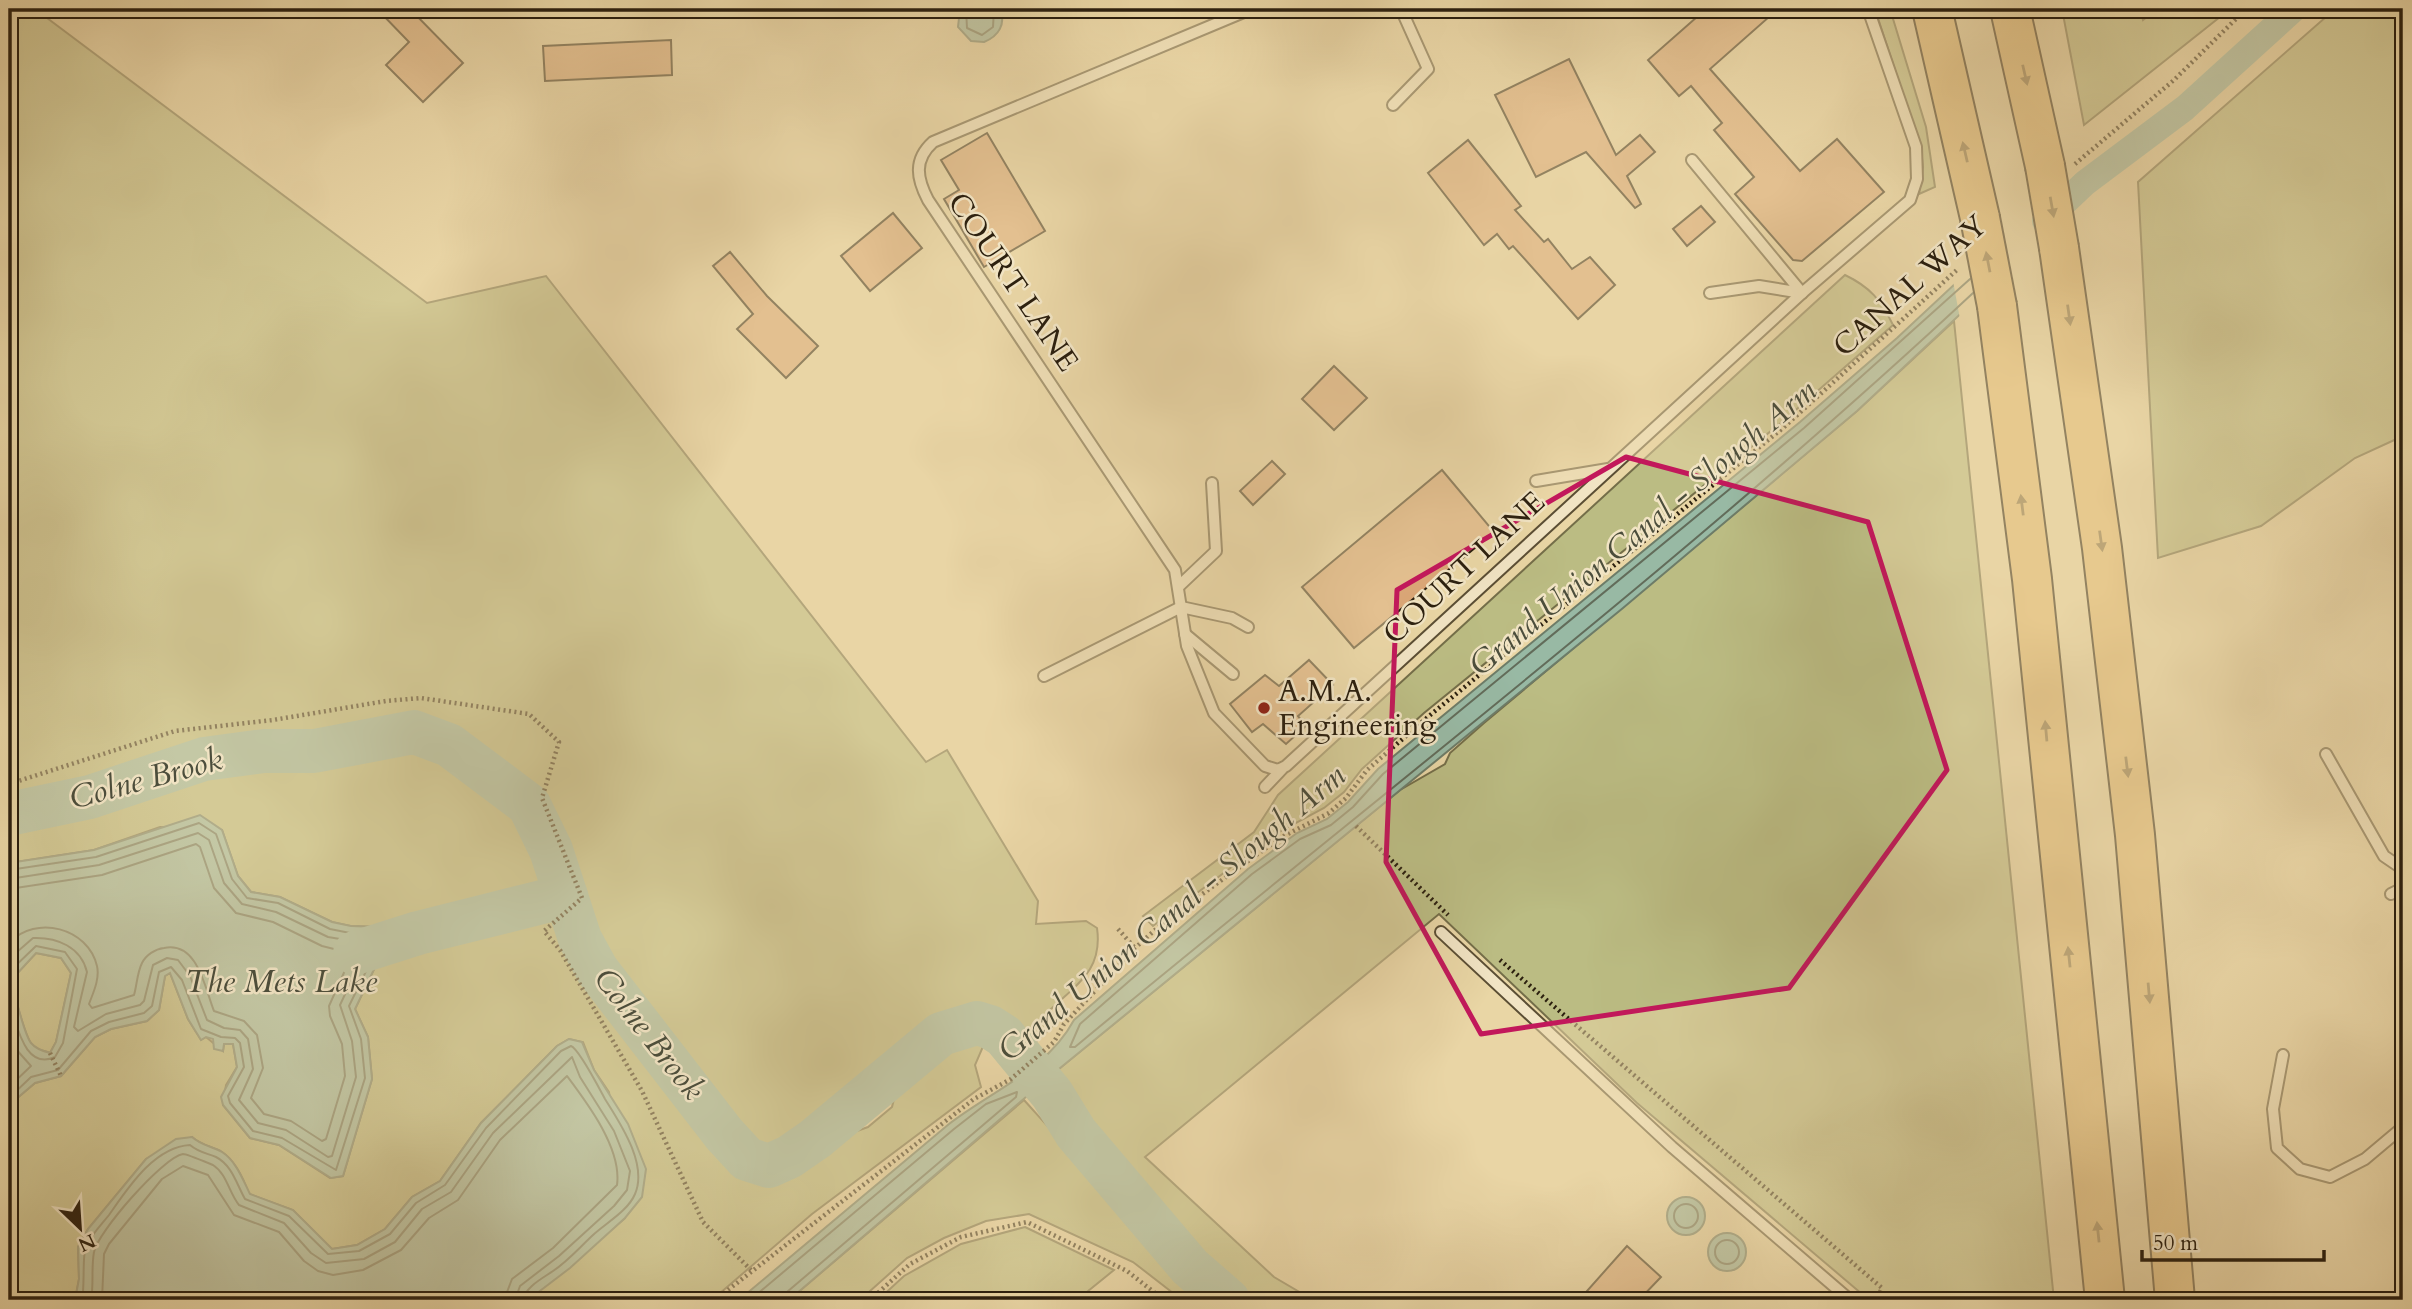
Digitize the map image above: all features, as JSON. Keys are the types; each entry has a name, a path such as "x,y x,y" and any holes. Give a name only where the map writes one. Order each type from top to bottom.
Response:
{"highway":[{"path":"1932,9 1997,306 2032,579 2105,1300"},
{"path":"2010,9 2059,166 2059,248 2102,548 2135,835 2175,1300"}],"lane":[{"path":"556,9 600,12 622,9"},
{"name":"COURT LANE","path":"1251,9 953,132 927,148 918,166 919,184 928,200 1175,570 1187,646 1214,713 1265,766 1282,769 1802,293 1910,200 1917,179 1916,147 1868,9"},
{"path":"1394,105 1428,69 1401,9"},
{"path":"1692,160 1802,293"},
{"path":"1710,293 1759,286 1802,293"},
{"path":"1536,481 1608,469"},
{"path":"1178,587 1216,551 1212,483"},
{"path":"1044,677 1181,607 1232,618 1248,627"},
{"path":"1185,634 1233,674"},
{"path":"2326,754 2384,856 2403,869"},
{"path":"1265,788 1282,769"},
{"path":"2391,894 2403,888"},
{"path":"1441,932 1672,1147 1850,1300"},
{"path":"2283,1055 2273,1109 2277,1148 2301,1169 2330,1177 2365,1159 2403,1127"}],"path":[{"path":"2059,166 2174,80 2246,9"},
{"name":"CANAL WAY","path":"715,1300 979,1095 1010,1079 1054,1042 1064,1024 1135,948 1165,921 1280,838 1329,813 1346,798 1367,770 1429,716 1783,428 1964,264"},
{"path":"9,784 175,731 273,720 386,701 421,698 529,714 559,741 542,798 582,898 544,931 560,950 642,1091 703,1222 751,1270"},
{"path":"1356,826 1455,922"},
{"path":"1118,929 1135,948"},
{"path":"1497,957 1882,1288 1876,1300"},
{"path":"50,1053 61,1076"},
{"path":"870,1300 910,1264 961,1237 1027,1222 1127,1271 1164,1300"}],"highlighted area":[{"path":"1626,457 1868,522 1947,770 1789,988 1481,1034 1386,862 1397,590"}],"green space":[{"path":"9,9 35,9 427,303 546,276 926,762 947,750 1038,901 1036,924 1086,921 1097,928 1098,943 1092,966 1078,984 1050,1010 1058,1021 1029,1048 999,1017 967,1016 928,1036 850,1106 787,1154 769,1162 748,1154 601,969 583,937 557,852 533,804 450,742 414,728 310,747 264,747 200,755 86,793 9,808"},
{"path":"1875,9 1890,9 1926,127 1935,187 1919,194 1923,167 1921,149"},
{"path":"2062,9 2140,9 2143,20 2157,9 2230,9 2084,125"},
{"path":"2335,9 2403,9 2403,436 2355,458 2261,526 2158,558 2138,182"},
{"path":"1845,275 1874,295 1893,325 1782,422 1424,713 1362,769 1344,792 1324,808 1277,833 1153,926 1143,916 1254,832 1278,795"},
{"path":"1954,321 2054,1300 1869,1300 1637,1103 1439,914 1145,1157 1274,1277 1313,1300 1232,1300 1193,1266 1134,1199 1054,1073 1400,790 1445,764 1450,753 1484,723 1857,411"},
{"path":"414,737 447,749 525,808 549,852 559,892 406,928 350,926 332,922 280,897 251,892 238,876 222,830 160,827 94,850 9,863 9,819 88,801 203,764 261,755 315,756"},
{"path":"563,903 574,940 602,985 711,1128 746,1166 772,1172 802,1158 826,1142 868,1127 892,1107 900,1085 914,1064 934,1047 956,1036 983,1033 985,1042 975,1065 981,1087 812,1214 712,1300 528,1300 625,1218 609,1092 594,1070 583,1042 569,1039 557,1046 481,1123 440,1181 412,1197 385,1229 357,1245 332,1249 293,1210 249,1194 239,1171 227,1156 192,1137 146,1159 88,1229 78,1247 79,1279 75,1300 9,1300 9,1105 35,1083 61,1076 95,1037 111,1029 147,1021 159,1010 165,976 170,973 188,1019 201,1040 206,1037 223,1051 224,1044 233,1044 237,1067 226,1085 223,1105 250,1138 279,1145 330,1178 343,1176 372,1079 368,1037 355,1009 377,963 404,951 417,940"},
{"path":"36,953 61,958 71,973 56,1042 50,1053 34,1047 27,1036 12,979"},
{"path":"1024,1100 1143,1228 1219,1300 1182,1300 1133,1262 1029,1214 986,1221 944,1238 907,1258 860,1300 789,1300"},
{"path":"1025,1227 1114,1270 1077,1300 878,1300 904,1276 961,1244"}],"water":[{"path":"960,9 1000,9 1000,29 984,42 971,41 958,27"},
{"path":"2047,198 2052,228 1857,411 1623,608 1054,1073 789,1300 739,1300 949,1124 1034,1066 1063,1037 1074,1020 1248,869 1297,833 1327,819 1348,802 1378,769 1800,422 1897,338"},
{"name":"The Mets Lake","path":"200,815 222,830 238,876 251,892 280,897 332,922 351,926 406,928 417,940 404,951 377,963 355,1009 368,1037 372,1079 343,1176 331,1178 279,1145 250,1138 223,1105 221,1097 237,1067 233,1044 224,1044 223,1051 214,1049 213,1039 206,1037 201,1040 188,1019 170,973 165,976 159,1010 147,1021 111,1029 95,1037 61,1076 35,1083 9,1105 9,863 94,850","holes":["36,953 61,958 71,973 56,1042 50,1053 31,1043 12,979"]},
{"path":"569,1039 582,1042 594,1070 628,1124 646,1169 642,1197 625,1218 570,1268 528,1300 75,1300 79,1279 78,1247 88,1229 146,1159 176,1139 192,1137 222,1152 235,1166 250,1194 293,1210 332,1249 357,1245 385,1229 412,1197 440,1181 481,1123 557,1046"},
{"path":"1686,1197 1699,1203 1705,1216 1699,1229 1686,1235 1673,1229 1667,1216 1673,1203"},
{"path":"1727,1233 1740,1239 1746,1252 1740,1265 1727,1271 1714,1265 1708,1252 1714,1239"}],"pier":[{"path":"2044,196 2055,230 1960,319 1953,281"}],"building":[{"path":"377,9 410,9 463,63 423,102 386,65 409,42"},
{"path":"1706,9 1778,9 1710,69 1800,171 1837,139 1884,192 1802,261 1793,260 1735,194 1754,177 1714,130 1722,123 1691,86 1679,96 1648,60"},
{"path":"671,40 672,75 545,81 543,46"},
{"path":"1569,59 1616,155 1640,135 1655,152 1627,176 1641,204 1635,208 1586,152 1536,177 1495,95"},
{"path":"987,133 1045,231 984,267 944,199 959,190 941,160"},
{"path":"1468,140 1521,206 1515,210 1544,242 1548,239 1572,269 1590,257 1615,285 1578,319 1513,246 1509,249 1497,234 1484,245 1428,173"},
{"path":"1701,206 1715,222 1687,246 1673,229"},
{"path":"893,213 922,248 870,291 841,256"},
{"path":"730,252 767,296 818,346 786,378 737,329 753,314 713,266"},
{"path":"1334,366 1367,398 1334,430 1302,399"},
{"path":"1272,461 1285,474 1253,505 1240,491"},
{"path":"1442,470 1494,532 1354,648 1302,587"},
{"name":"A.M.A. Engineering","path":"1309,660 1333,685 1298,716 1306,726 1286,744 1263,724 1252,732 1230,704 1265,675 1279,686"},
{"path":"1627,1246 1661,1277 1639,1300 1579,1300"}],"waterway":[{"name":"Grand Union Canal - Slough Arm","path":"2045,221 2085,183 2185,108 2294,9"},
{"name":"Colne Brook","path":"9,814 90,797 204,759 264,751 314,751 414,732 449,745 529,805 551,850 580,939 597,970 724,1134 747,1159 769,1166 789,1157 815,1139 941,1034 977,1023 1004,1036 1052,1094 1076,1133 1190,1267 1228,1300"},
{"path":"355,953 418,933 566,896"}],"place":[{"name":"A.M.A. Engineering","path":"1264,708"}]}
